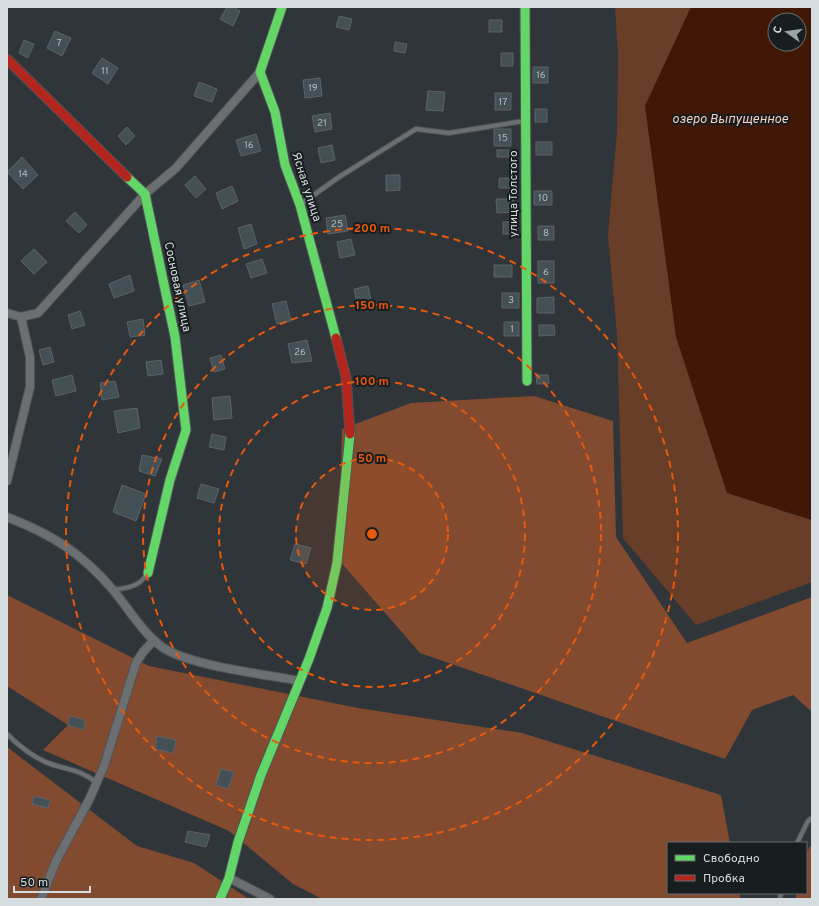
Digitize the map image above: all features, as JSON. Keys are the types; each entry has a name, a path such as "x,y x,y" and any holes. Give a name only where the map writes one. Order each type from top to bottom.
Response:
{"street":[{"path":"7,313 21,317 38,313 144,194 176,168 260,72 282,7"},
{"name":"улица Толстого","path":"525,7 527,381"},
{"path":"7,60 144,194"},
{"name":"Ясная улица","path":"220,899 229,878 238,842 261,775 320,630 329,600 337,563 349,452 350,425 346,377 300,204 284,165 275,112 260,72"},
{"name":"Сосновая улица","path":"144,194 175,337 186,430 170,480 148,573"},
{"path":"7,481 30,387 30,357 21,317"},
{"path":"7,517 44,532 58,540 87,562 154,640 178,655 208,663 300,681"},
{"path":"41,899 56,861 97,783 110,747 136,663 143,652 154,640"},
{"path":"229,878 270,899"}],"lane":[{"path":"300,204 339,177 416,129 449,134 525,121"},
{"path":"112,590 137,585 144,580 148,573"},
{"path":"7,734 37,758 47,763 76,770 97,783"},
{"path":"798,842 808,821 812,818"}],"shaded area":[{"path":"615,7 691,7 645,106 779,510 812,520 812,582 696,625 623,538 617,334 608,235 617,132 618,54"},
{"path":"534,396 613,421 616,537 687,643 812,597 812,712 793,695 752,710 725,759 420,653 339,560 342,429 411,403"},
{"path":"7,595 149,666 358,708 522,733 721,795 730,842 667,842 667,894 739,894 741,899 322,899 293,884 229,831 43,750 68,725 7,686"},
{"path":"7,747 137,846 194,863 249,899 7,899"},
{"path":"812,846 812,899 795,899 797,894 807,894 807,854 809,847"}],"water":[{"name":"озеро Выпущенное","path":"691,7 812,7 812,520 727,493 676,337 645,106"}],"building":[{"path":"227,7 233,7 240,11 233,26 220,19"},
{"path":"339,16 352,19 349,30 336,27"},
{"path":"489,20 502,20 502,32 489,32"},
{"path":"55,31 71,38 62,56 47,48"},
{"path":"24,40 34,44 28,58 19,53"},
{"path":"395,42 407,44 405,53 394,51"},
{"path":"501,53 513,53 513,66 501,66"},
{"path":"102,58 118,68 108,84 92,73"},
{"path":"533,67 548,67 548,83 533,83"},
{"path":"320,78 322,96 305,98 303,80"},
{"path":"199,82 217,89 212,102 194,96"},
{"path":"428,91 445,92 443,111 426,110"},
{"path":"495,93 511,93 511,110 495,110"},
{"path":"535,109 547,109 547,122 535,122"},
{"path":"330,113 332,129 315,132 312,116"},
{"path":"127,127 135,136 126,145 118,136"},
{"path":"494,129 511,129 511,146 494,146"},
{"path":"256,134 261,151 241,156 236,140"},
{"path":"536,142 552,142 552,155 536,155"},
{"path":"332,145 335,160 321,163 318,148"},
{"path":"497,150 509,150 509,157 497,157"},
{"path":"22,157 38,175 23,189 7,172"},
{"path":"386,175 400,175 400,190 386,191"},
{"path":"195,176 206,189 196,198 185,185"},
{"path":"499,178 512,178 511,188 499,188"},
{"path":"232,186 238,201 222,209 216,193"},
{"path":"534,191 552,191 552,205 534,205"},
{"path":"496,199 513,199 513,212 497,213"},
{"path":"75,212 87,225 79,233 66,221"},
{"path":"345,215 348,231 328,234 326,218"},
{"path":"503,222 518,222 518,234 503,234"},
{"path":"251,224 257,244 244,249 238,228"},
{"path":"538,226 554,226 554,240 538,240"},
{"path":"351,239 355,255 340,258 337,242"},
{"path":"34,249 47,262 34,274 21,261"},
{"path":"262,259 267,273 251,278 246,264"},
{"path":"538,261 554,261 554,283 538,283"},
{"path":"494,265 512,265 512,277 494,277"},
{"path":"130,275 134,291 114,298 109,284"},
{"path":"199,280 205,302 189,306 183,285"},
{"path":"368,286 371,301 357,304 354,289"},
{"path":"502,293 519,293 519,308 502,308"},
{"path":"554,297 554,313 537,313 537,298"},
{"path":"286,301 291,321 277,324 272,304"},
{"path":"80,311 85,325 72,329 68,315"},
{"path":"143,319 145,335 130,337 127,322"},
{"path":"504,322 519,322 519,336 504,336"},
{"path":"539,325 554,325 555,335 539,336"},
{"path":"307,340 312,361 292,363 288,344"},
{"path":"50,347 54,362 43,365 39,350"},
{"path":"221,355 225,369 214,372 210,358"},
{"path":"161,360 163,374 148,376 146,362"},
{"path":"72,375 76,391 56,396 52,380"},
{"path":"536,375 548,375 549,384 537,384"},
{"path":"115,381 119,397 102,400 100,383"},
{"path":"230,396 232,418 214,420 212,398"},
{"path":"137,408 140,428 118,433 114,411"},
{"path":"212,434 226,437 224,450 209,447"},
{"path":"142,455 162,459 155,476 139,471"},
{"path":"201,484 219,489 214,503 197,498"},
{"path":"122,485 146,494 136,521 113,512"},
{"path":"295,544 311,548 306,564 290,560"},
{"path":"70,716 85,720 84,730 68,725"},
{"path":"157,736 176,740 173,753 155,749"},
{"path":"221,769 234,772 228,789 216,785"},
{"path":"34,796 50,800 48,808 32,804"},
{"path":"188,831 210,835 206,847 185,842"}],"traffic: fast":[{"path":"282,7 260,72 275,112 285,165 300,205 336,338"},
{"path":"525,7 527,381"},
{"path":"127,177 145,194 175,337 186,430 170,480 148,573"},
{"path":"220,899 229,878 238,842 261,775 309,659 327,608 337,563 350,434"}],"traffic: jam":[{"path":"7,59 127,177"},
{"path":"336,338 346,377 350,434"}]}
